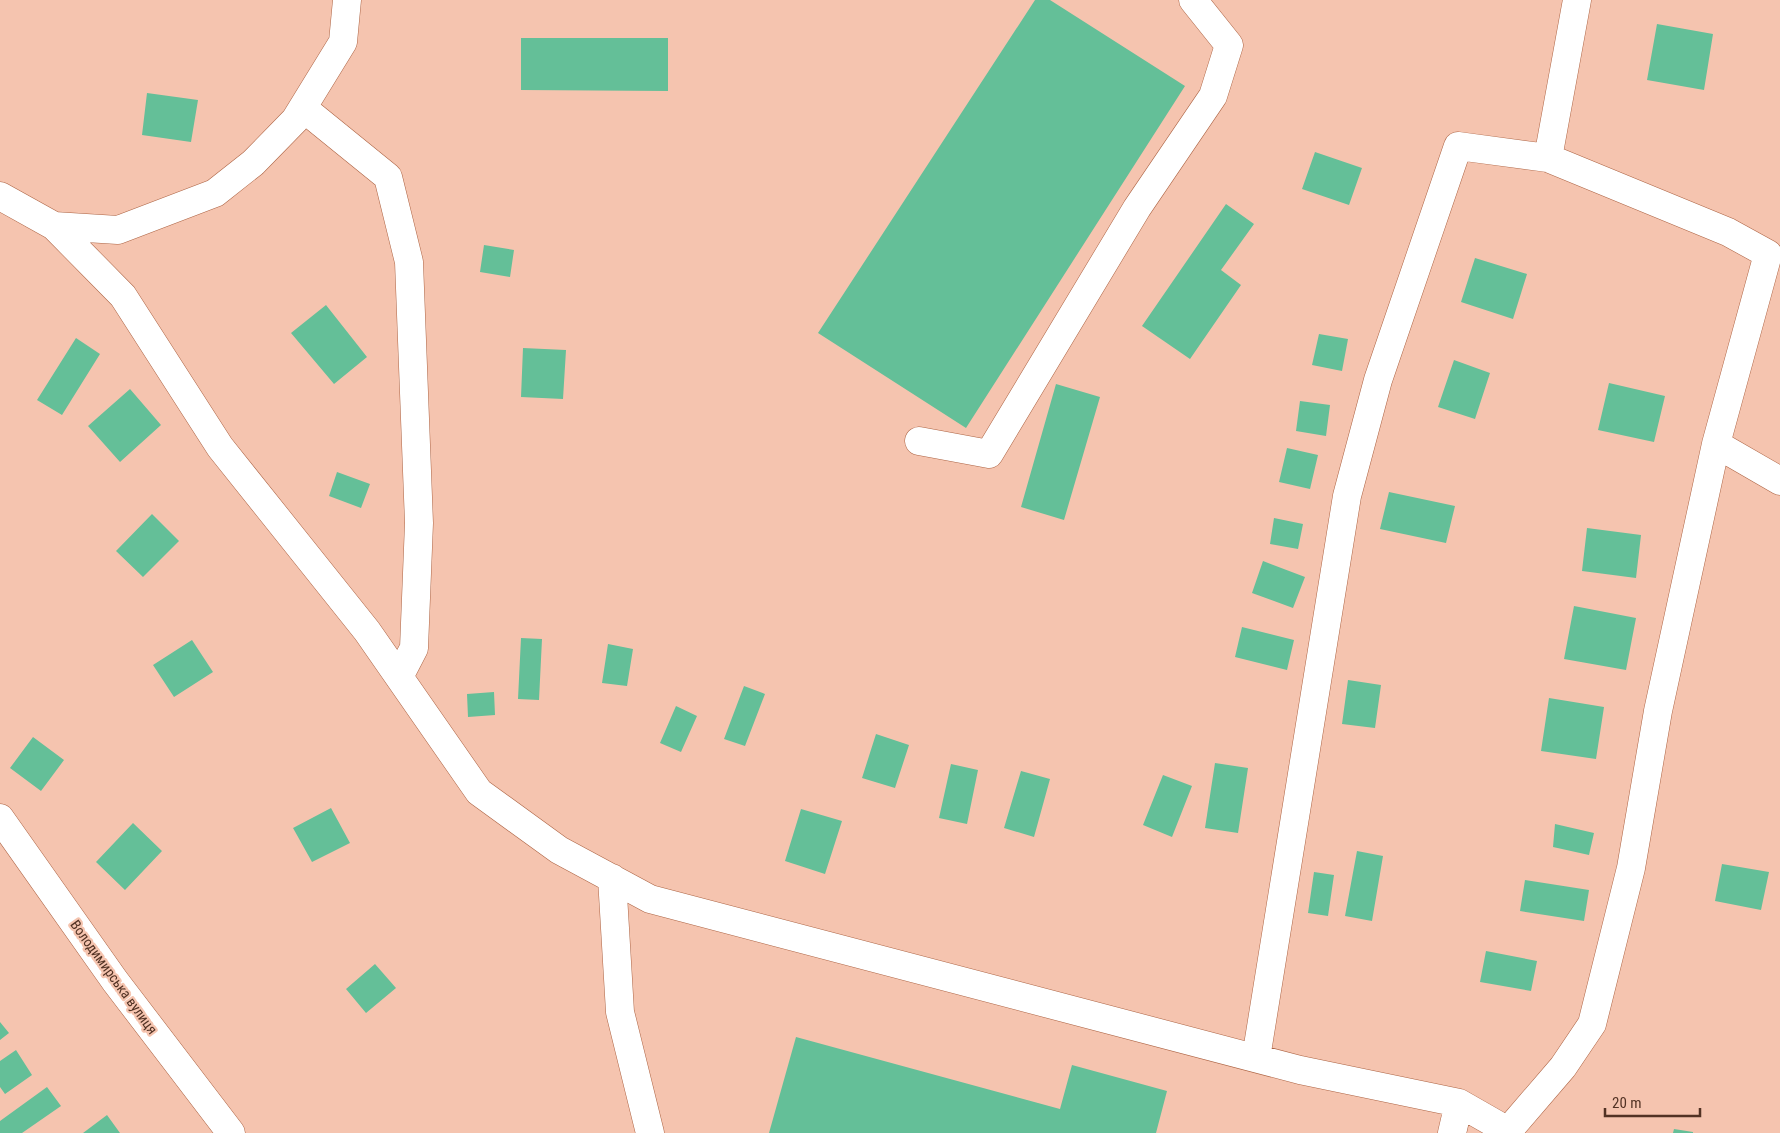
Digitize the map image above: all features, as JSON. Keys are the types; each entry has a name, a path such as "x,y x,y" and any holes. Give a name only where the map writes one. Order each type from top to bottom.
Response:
{"street":[{"path":"54,226 118,230 215,193 253,163 295,120 343,42 347,0"},
{"path":"919,441 990,454 1137,208 1213,96 1230,45 1193,0"},
{"path":"1548,158 1577,0"},
{"path":"303,108 388,177 409,262 419,523 414,648 399,676"},
{"path":"0,196 54,226 123,296 220,447 367,631 479,792 559,850 650,899 1300,1070 1459,1103 1509,1132 1563,1068 1592,1024 1631,868 1658,711 1716,444 1774,255 1728,232 1548,158 1458,146 1378,380 1347,496 1256,1058"},
{"path":"1716,444 1780,481"},
{"name":"Володимирська вулиця","path":"0,818 115,981 232,1133"},
{"path":"612,878 620,1012 650,1133"},
{"path":"1452,1133 1459,1103"}],"building":[{"path":"1035,0 1050,0 1185,86 966,428 818,333"},
{"path":"1657,24 1713,34 1704,90 1647,80"},
{"path":"521,38 668,38 668,91 521,90"},
{"path":"147,93 198,100 191,142 142,135"},
{"path":"1315,152 1362,168 1349,205 1302,189"},
{"path":"1226,204 1254,224 1221,270 1241,285 1190,359 1142,326"},
{"path":"484,245 514,250 510,277 480,272"},
{"path":"1475,258 1527,274 1513,319 1461,302"},
{"path":"326,305 367,357 334,384 291,333"},
{"path":"1319,334 1348,339 1342,371 1312,365"},
{"path":"76,338 100,354 62,415 37,400"},
{"path":"523,348 566,350 563,399 521,397"},
{"path":"1454,360 1490,373 1475,419 1438,407"},
{"path":"1609,383 1665,396 1654,442 1598,430"},
{"path":"1056,384 1100,397 1064,520 1021,507"},
{"path":"130,389 161,425 120,462 88,426"},
{"path":"1300,401 1330,405 1326,436 1296,431"},
{"path":"1287,448 1318,455 1310,489 1279,482"},
{"path":"337,472 370,484 361,508 329,496"},
{"path":"1389,492 1455,506 1446,543 1380,529"},
{"path":"152,514 179,541 143,577 116,551"},
{"path":"1274,518 1303,524 1298,549 1270,544"},
{"path":"1587,528 1641,535 1636,578 1582,571"},
{"path":"1263,561 1305,577 1293,608 1252,593"},
{"path":"1574,606 1636,618 1626,670 1564,659"},
{"path":"1242,627 1294,640 1287,670 1235,657"},
{"path":"521,638 542,639 539,700 518,699"},
{"path":"192,640 213,672 174,697 153,665"},
{"path":"608,644 633,649 627,686 602,683"},
{"path":"1348,680 1381,685 1375,728 1342,724"},
{"path":"744,686 765,694 745,746 724,739"},
{"path":"494,692 495,715 468,717 467,694"},
{"path":"1549,698 1604,707 1596,759 1541,751"},
{"path":"676,706 697,716 681,752 660,743"},
{"path":"876,734 909,745 895,788 862,778"},
{"path":"33,737 64,760 41,791 10,768"},
{"path":"1215,763 1248,768 1238,833 1205,828"},
{"path":"951,764 978,770 967,824 939,818"},
{"path":"1021,771 1050,779 1034,837 1004,828"},
{"path":"1163,775 1192,786 1172,837 1143,825"},
{"path":"331,808 350,843 312,862 293,828"},
{"path":"801,809 842,821 825,874 785,861"},
{"path":"133,823 162,851 125,890 96,862"},
{"path":"1555,824 1594,833 1589,855 1553,847"},
{"path":"1357,851 1383,856 1372,921 1345,916"},
{"path":"1722,864 1769,872 1761,910 1715,901"},
{"path":"1314,872 1334,875 1328,916 1308,913"},
{"path":"1525,880 1589,890 1584,921 1520,911"},
{"path":"1486,951 1537,961 1531,991 1480,982"},
{"path":"375,964 396,988 366,1013 346,989"},
{"path":"0,1022 9,1033 0,1040"},
{"path":"796,1037 1060,1109 1072,1065 1167,1091 1156,1133 769,1133"},
{"path":"16,1050 32,1075 5,1094 0,1087 0,1061"},
{"path":"47,1087 61,1106 22,1133 0,1133 0,1121"},
{"path":"107,1115 120,1133 83,1133"},
{"path":"1674,1129 1693,1132 1693,1133 1673,1133"}]}
